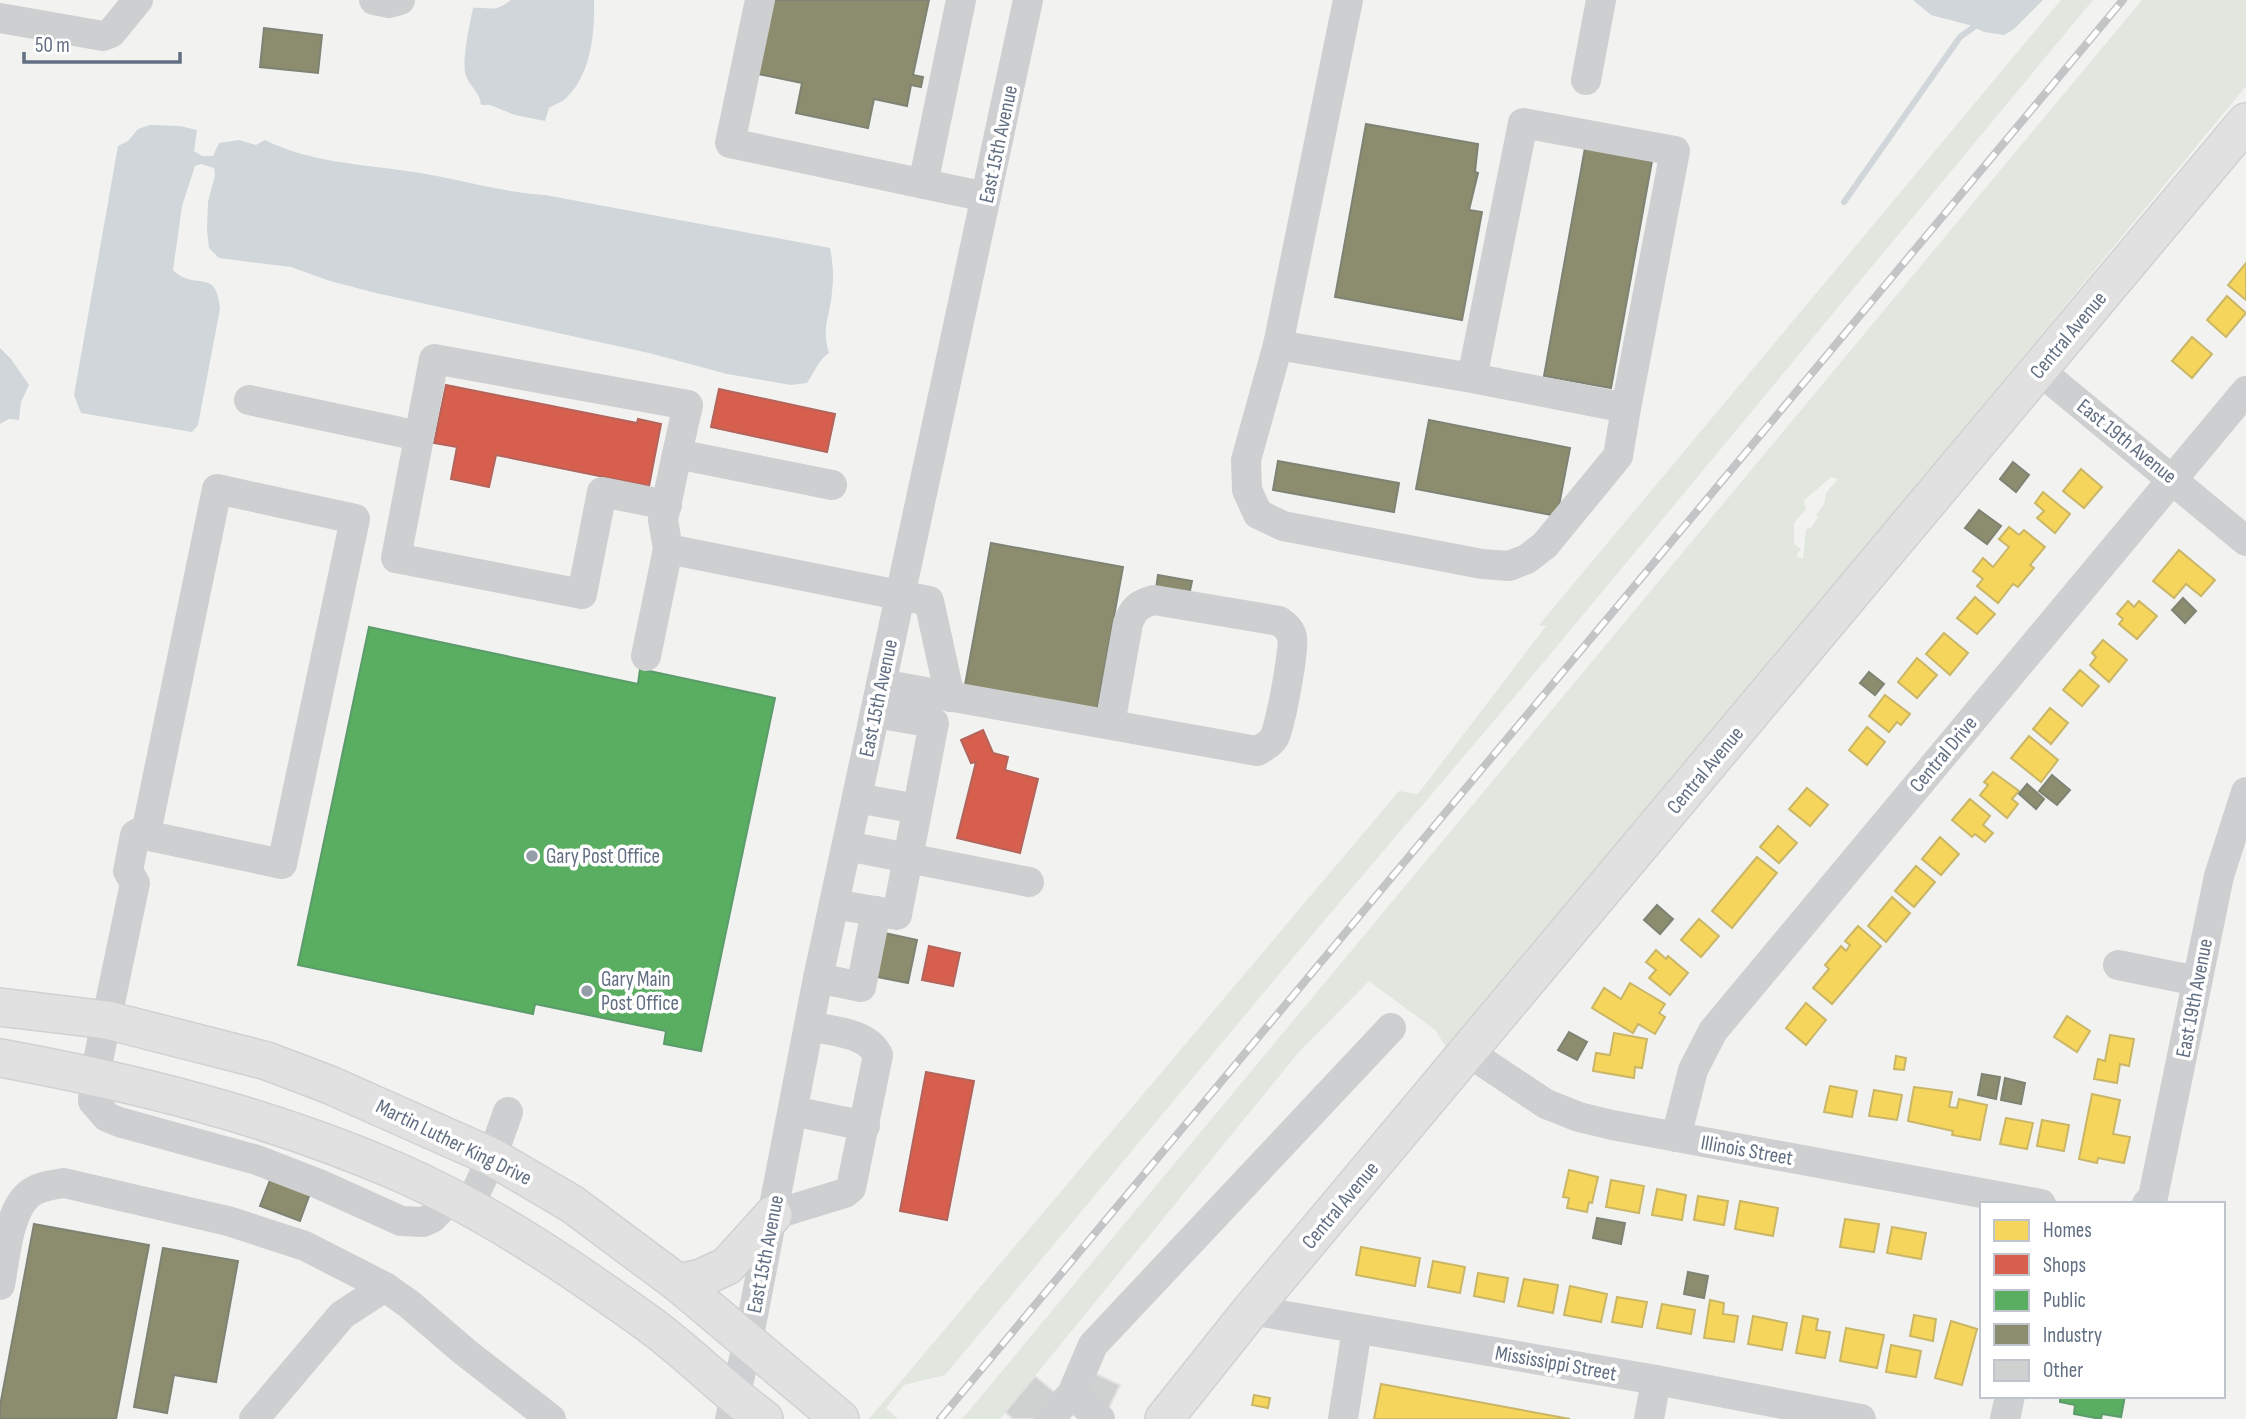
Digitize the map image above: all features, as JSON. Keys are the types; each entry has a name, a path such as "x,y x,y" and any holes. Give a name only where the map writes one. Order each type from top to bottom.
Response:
{"main road":[{"name":"Central Avenue","path":"1164,1419 1251,1310 2246,122"},
{"name":"Martin Luther King Drive","path":"0,1007 107,1020 267,1061 330,1084 492,1157 572,1204 678,1283 840,1419"},
{"path":"0,1058 95,1075 235,1111 316,1138 398,1172 458,1202 597,1288 652,1326 732,1408 764,1419"},
{"path":"678,1283 701,1278 727,1266 773,1214"},
{"path":"597,1288 665,1319 748,1341"},
{"path":"732,1408 782,1404 828,1419"}],"street":[{"path":"0,18 103,36 111,33 138,0"},
{"path":"374,0 389,3 400,0"},
{"path":"760,0 730,143 986,197"},
{"path":"923,184 961,0"},
{"name":"East 15th Avenue","path":"732,1408 748,1341 818,978 1028,0"},
{"path":"1348,0 1278,345 1246,460 1247,490 1258,514 1283,527 1482,564 1509,566 1527,559 1545,545 1618,456 1675,151 1523,123 1472,378"},
{"path":"1586,80 1601,0"},
{"path":"1278,345 1626,408"},
{"path":"646,656 668,550 663,520 667,505 688,405 433,359 396,558 582,594 602,492 667,505"},
{"name":"East 19th Avenue","path":"2039,370 2246,541"},
{"name":"Central Drive","path":"1676,1137 1693,1070 1713,1031 2246,391"},
{"path":"249,400 419,436"},
{"path":"677,454 832,485"},
{"path":"95,1075 135,883 146,875 151,832 218,489 355,519 282,864 151,832"},
{"path":"668,550 929,601 950,697"},
{"path":"881,684 1256,751 1274,738 1278,726 1292,654 1293,638 1288,628 1279,621 1154,600 1139,604 1128,622 1110,724"},
{"path":"834,904 897,915 934,723 875,713"},
{"name":"East 19th Avenue","path":"2149,1202 2153,1197 2219,876 2246,792"},
{"path":"857,798 917,809"},
{"path":"846,846 1029,882"},
{"path":"818,978 861,986 876,911"},
{"path":"2118,965 2197,981"},
{"path":"773,1214 845,1193 851,1188 865,1126 878,1055 875,1048 848,1034 809,1026"},
{"path":"1049,1419 1072,1394 1093,1345 1391,1028"},
{"name":"Illinois Street","path":"1468,1052 1536,1099 1598,1122 2031,1202"},
{"path":"793,1111 865,1126"},
{"path":"458,1202 492,1157 508,1112"},
{"path":"0,1285 16,1211 28,1195 43,1186 64,1183 228,1221 304,1246 385,1287 551,1419"},
{"path":"254,1419 342,1315 385,1287"},
{"name":"Mississippi Street","path":"1251,1310 1656,1380 1861,1419"},
{"path":"1343,1419 1357,1329"},
{"path":"1648,1419 1656,1380"},
{"path":"1072,1394 1100,1419"},
{"path":"2005,1419 2010,1398"}],"shaded area":[{"path":"511,0 594,0 594,26 586,67 564,100 549,108 545,121 515,115 490,105 481,105 466,76 465,53 473,8 496,8"},
{"path":"1913,0 2043,0 2014,29 2004,35 1984,32 1931,15"},
{"path":"2061,0 2093,0 1544,662 945,1375 904,1385 886,1408 898,1419 869,1419 1399,791 1418,794 1546,626 1539,625"},
{"path":"2142,0 2246,0 2246,86 1830,591 1446,1047 1435,1030 1369,981 1298,1053 1000,1419 962,1419","holes":["1831,477 1838,479 1826,493 1824,504 1811,528 1806,529 1803,559 1796,556 1801,549 1794,544 1794,523 1806,509 1804,501"]},
{"path":"150,125 180,126 197,130 194,151 202,156 213,156 219,143 239,140 256,145 265,140 299,153 335,161 545,195 830,248 833,281 826,336 829,353 819,362 807,383 791,385 727,374 649,353 376,293 291,267 219,258 209,248 207,229 214,168 201,164 195,166 182,206 173,270 181,276 210,284 218,296 220,309 198,425 192,432 81,413 74,395 118,146 128,141 138,129"},
{"path":"0,348 29,385 21,402 19,420 9,419 0,424"}],"building: Homes":[{"path":"2246,263 2246,300 2228,285"},
{"path":"2227,296 2246,313 2226,337 2207,320"},
{"path":"2192,337 2212,354 2192,378 2172,361"},
{"path":"2081,469 2102,487 2084,508 2063,491"},
{"path":"2043,492 2070,514 2055,533 2037,518 2044,511 2035,503"},
{"path":"2009,527 2019,535 2024,530 2045,547 2030,565 2034,568 2018,587 2013,584 1998,603 1977,586 1983,579 1973,571 1983,558 1993,567 2009,547 1999,539"},
{"path":"2179,550 2215,580 2201,596 2186,584 2174,598 2153,581"},
{"path":"1975,597 1995,614 1977,634 1957,618"},
{"path":"2128,601 2134,607 2139,601 2157,616 2137,639 2119,624 2123,619 2117,614"},
{"path":"1944,633 1968,653 1950,675 1926,654"},
{"path":"2103,640 2127,660 2109,682 2090,665 2096,657 2092,653"},
{"path":"1917,658 1937,675 1917,698 1898,682"},
{"path":"2080,670 2099,686 2082,706 2063,690"},
{"path":"1885,695 1910,714 1901,725 1897,722 1889,732 1869,716"},
{"path":"2050,708 2068,723 2051,744 2033,729"},
{"path":"1867,727 1885,742 1867,765 1849,750"},
{"path":"2029,736 2058,760 2041,782 2011,758"},
{"path":"1993,772 2019,791 2012,799 2018,804 2007,818 1980,795 1988,785 1984,782"},
{"path":"1807,788 1828,805 1810,826 1789,809"},
{"path":"1970,799 1990,816 1983,825 1993,833 1985,842 1975,834 1972,837 1952,820"},
{"path":"1778,826 1797,843 1779,863 1760,847"},
{"path":"1940,837 1959,854 1941,875 1922,859"},
{"path":"1757,857 1777,873 1732,928 1712,911"},
{"path":"1916,866 1935,882 1914,907 1895,891"},
{"path":"1892,897 1910,913 1886,942 1868,926"},
{"path":"1699,919 1719,936 1701,957 1681,940"},
{"path":"1858,926 1881,946 1832,1004 1813,988 1829,969 1825,965 1841,946 1846,951 1850,945 1845,941"},
{"path":"1656,950 1666,959 1668,956 1688,973 1670,995 1649,978 1656,970 1646,962"},
{"path":"1630,983 1665,1004 1659,1013 1665,1017 1655,1034 1638,1024 1633,1033 1592,1008 1604,988 1621,999"},
{"path":"1806,1003 1826,1020 1806,1045 1786,1028"},
{"path":"2067,1016 2090,1031 2077,1052 2054,1037"},
{"path":"1614,1033 1647,1039 1642,1068 1635,1067 1634,1078 1593,1071 1596,1053 1610,1055"},
{"path":"2110,1035 2134,1039 2129,1066 2120,1064 2117,1083 2094,1079 2098,1059 2105,1061"},
{"path":"1896,1056 1906,1058 1904,1070 1894,1069"},
{"path":"1830,1086 1857,1091 1852,1117 1824,1112"},
{"path":"1914,1087 1952,1092 1949,1107 1957,1108 1959,1099 1987,1105 1980,1140 1952,1135 1953,1131 1908,1121"},
{"path":"1874,1090 1902,1095 1897,1120 1869,1116"},
{"path":"2092,1094 2120,1100 2113,1134 2130,1137 2124,1163 2098,1158 2097,1163 2079,1159"},
{"path":"2006,1118 2033,1123 2027,1149 2000,1144"},
{"path":"2042,1120 2069,1125 2064,1151 2037,1146"},
{"path":"1569,1170 1598,1177 1587,1212 1567,1208 1569,1198 1563,1197"},
{"path":"1611,1180 1644,1186 1639,1213 1606,1207"},
{"path":"1657,1189 1686,1195 1682,1220 1652,1215"},
{"path":"1698,1196 1728,1201 1724,1225 1694,1220"},
{"path":"1740,1201 1778,1208 1773,1236 1735,1229"},
{"path":"1845,1219 1879,1224 1874,1252 1840,1247"},
{"path":"1892,1227 1926,1233 1921,1259 1887,1253"},
{"path":"1361,1247 1420,1258 1415,1286 1356,1275"},
{"path":"1433,1261 1465,1267 1460,1293 1428,1287"},
{"path":"1478,1273 1508,1278 1504,1302 1474,1296"},
{"path":"1524,1279 1558,1285 1553,1313 1518,1306"},
{"path":"1570,1286 1607,1294 1601,1322 1564,1315"},
{"path":"1617,1297 1647,1302 1642,1327 1612,1322"},
{"path":"1710,1300 1724,1303 1723,1314 1738,1316 1734,1342 1704,1338"},
{"path":"1662,1304 1695,1310 1691,1334 1657,1328"},
{"path":"1914,1315 1936,1319 1933,1341 1910,1336"},
{"path":"1753,1316 1787,1323 1782,1350 1748,1344"},
{"path":"1803,1316 1818,1319 1816,1330 1830,1332 1825,1358 1796,1353"},
{"path":"1951,1321 1977,1329 1962,1385 1935,1378"},
{"path":"1846,1328 1884,1335 1877,1368 1840,1361"},
{"path":"1891,1345 1921,1351 1916,1377 1886,1372"},
{"path":"1381,1384 1570,1419 1374,1419"},
{"path":"1254,1395 1270,1398 1268,1408 1252,1405"}],"building: Shops":[{"path":"446,385 637,423 638,419 661,424 649,486 496,455 489,487 451,479 457,447 434,443"},
{"path":"719,389 835,414 827,452 711,427"},
{"path":"983,730 993,753 1008,757 1005,770 1038,779 1020,853 957,838 976,762 971,763 961,740"},
{"path":"929,946 960,953 953,986 922,980"},
{"path":"926,1072 974,1081 947,1220 900,1211"}],"building: Public":[{"name":"Gary Post Office","path":"369,627 638,684 640,669 775,698 701,1051 664,1044 666,1031 535,1004 533,1014 298,965"},
{"path":"2060,1398 2125,1398 2121,1417 2102,1414 2101,1419 2074,1414 2075,1405 2060,1402"}],"building: Industry":[{"path":"774,0 929,0 913,75 923,77 921,87 911,85 907,106 874,99 868,128 796,113 802,83 758,74"},
{"path":"264,28 322,35 318,73 260,67"},
{"path":"1366,124 1478,144 1475,172 1478,173 1469,210 1482,212 1462,320 1335,297"},
{"path":"1585,148 1652,161 1611,388 1544,376"},
{"path":"1429,420 1570,448 1557,516 1416,489"},
{"path":"1278,461 1399,483 1394,512 1273,490"},
{"path":"2013,462 2029,475 2016,492 2000,479"},
{"path":"1979,510 2001,526 1987,544 1965,528"},
{"path":"991,543 1123,567 1097,709 965,685"},
{"path":"1158,575 1192,581 1189,595 1156,589"},
{"path":"2183,598 2196,611 2185,623 2172,610"},
{"path":"1869,672 1884,684 1875,695 1860,683"},
{"path":"2052,775 2070,790 2057,805 2039,791"},
{"path":"2027,784 2044,799 2036,809 2019,794"},
{"path":"1657,905 1673,919 1660,934 1644,920"},
{"path":"871,930 917,940 908,983 862,974"},
{"path":"1569,1032 1587,1042 1577,1060 1558,1050"},
{"path":"1982,1074 2000,1077 1996,1099 1978,1095"},
{"path":"2005,1078 2025,1083 2021,1104 2001,1100"},
{"path":"274,1170 313,1185 300,1221 260,1206"},
{"path":"1597,1218 1625,1223 1621,1244 1593,1238"},
{"path":"34,1224 149,1245 116,1419 0,1419 0,1406"},
{"path":"163,1248 238,1261 216,1382 174,1375 167,1413 134,1407"},
{"path":"1688,1272 1708,1276 1704,1298 1684,1294"}],"building: Other":[{"path":"1085,1369 1120,1385 1109,1408 1074,1392"},
{"path":"1035,1376 1058,1395 1038,1419 1013,1419 1005,1412"}],"waterway":[{"path":"1844,202 1960,37 1974,27"}],"railway":[{"path":"940,1419 2123,0"}],"place":[{"name":"Gary Post Office","path":"532,856"},
{"name":"Gary Main Post Office","path":"587,991"}]}
